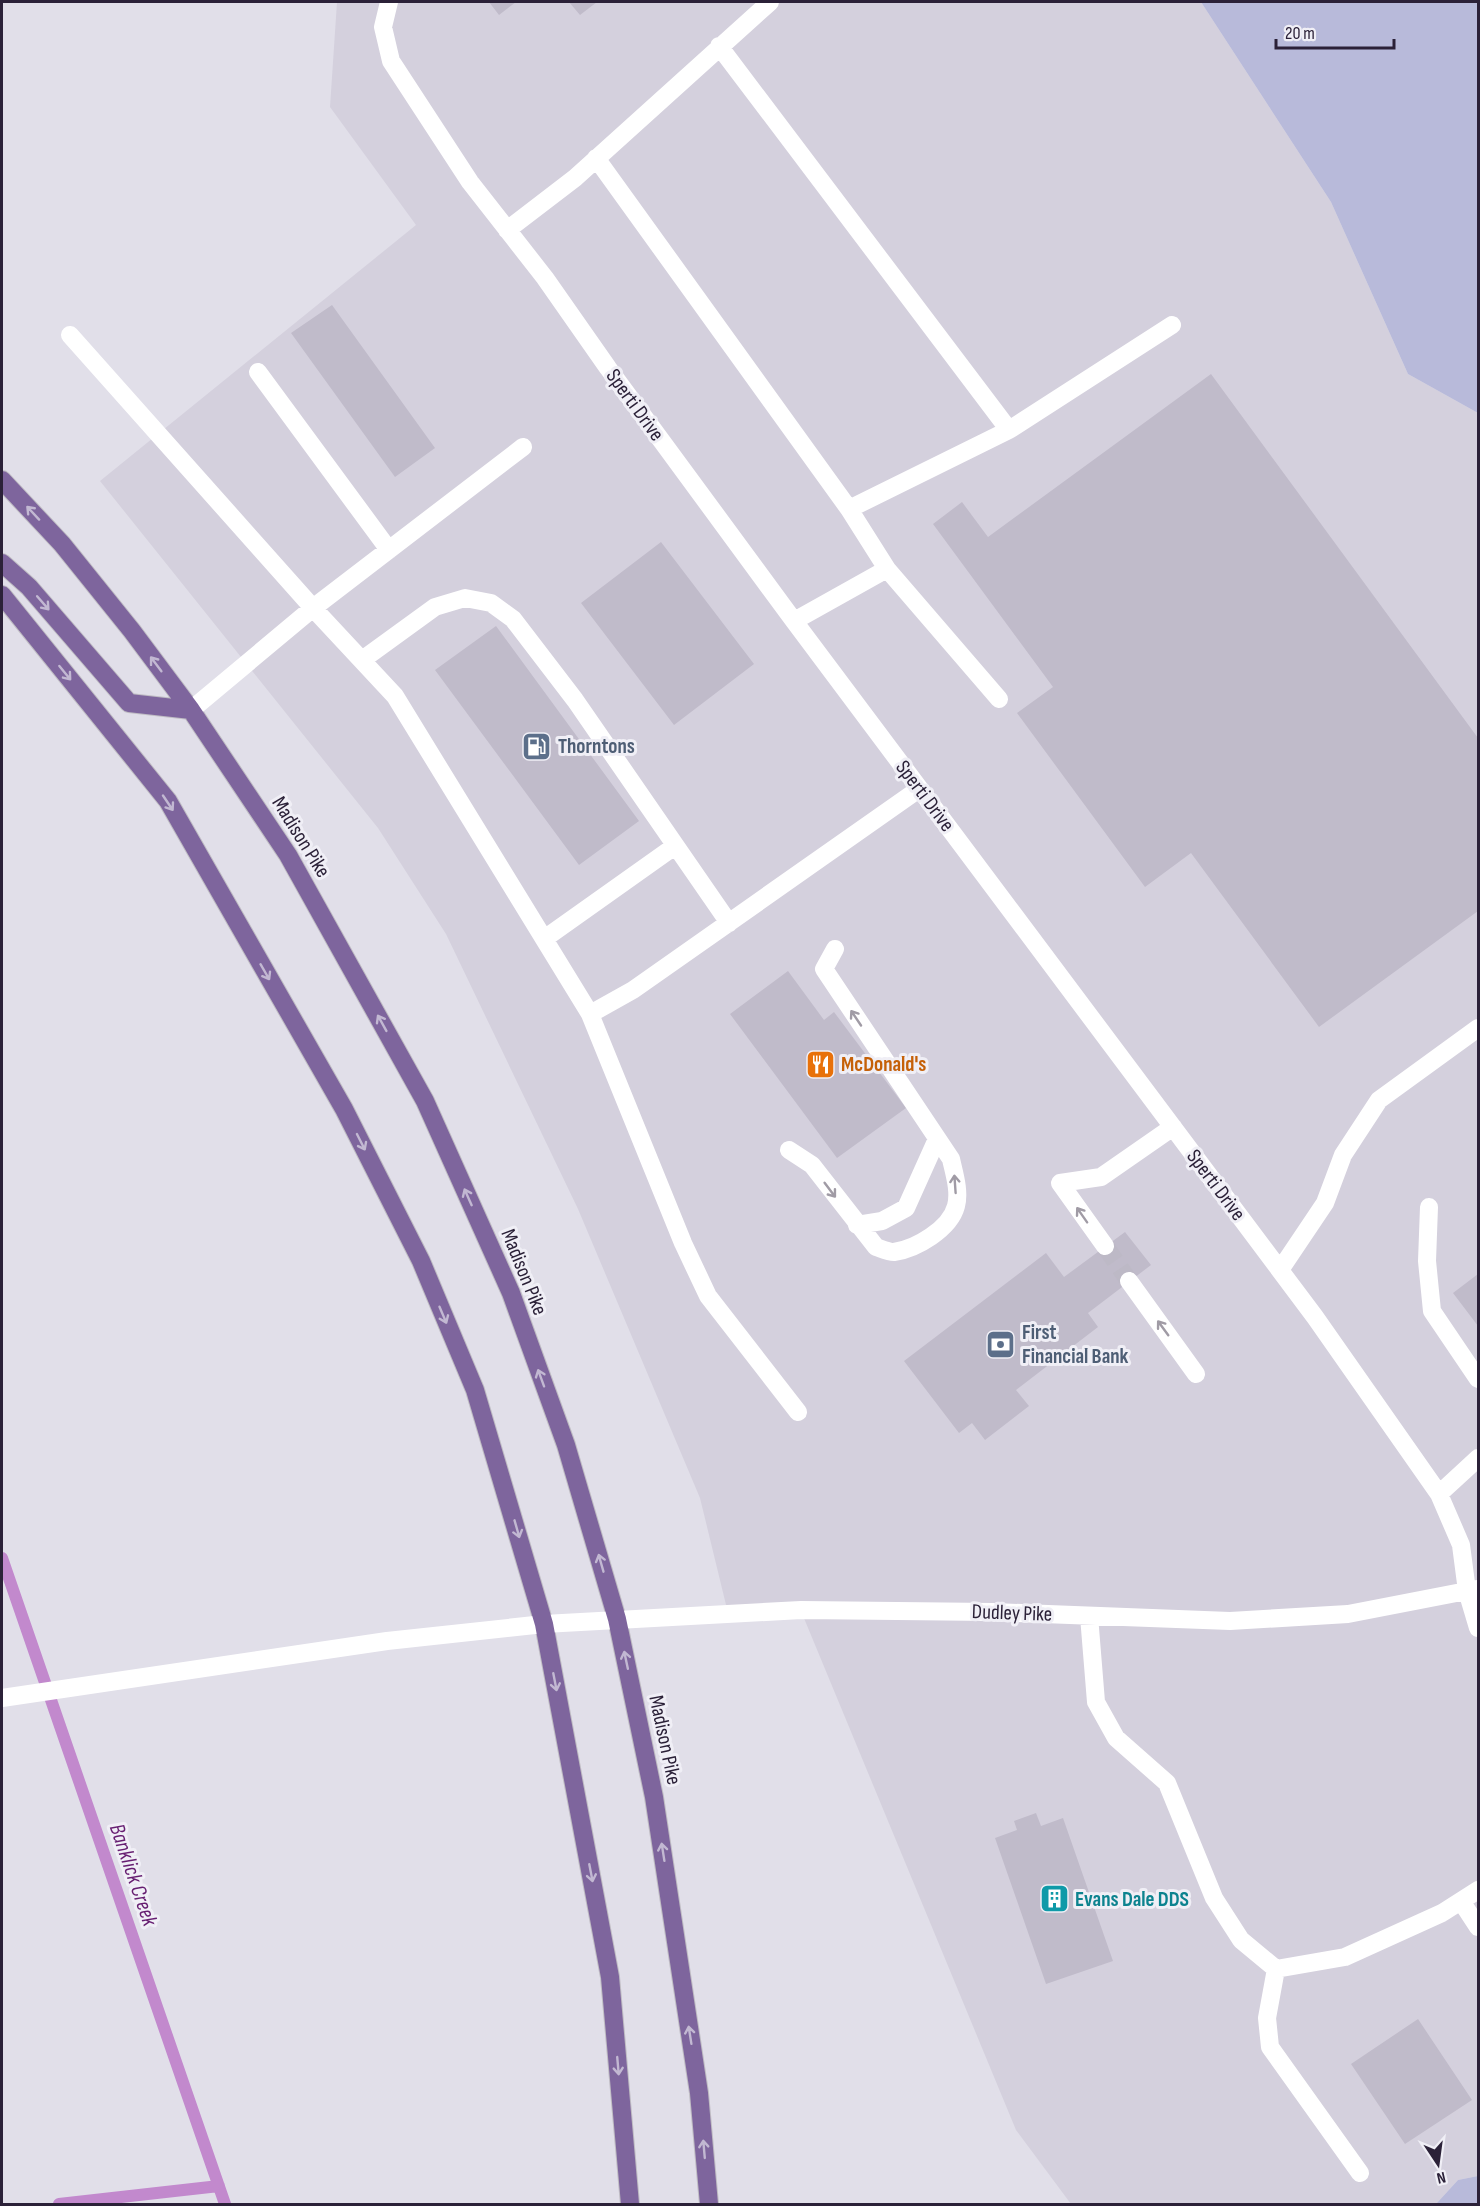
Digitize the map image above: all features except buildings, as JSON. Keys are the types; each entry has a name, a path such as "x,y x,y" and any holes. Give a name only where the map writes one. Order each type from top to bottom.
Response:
{"main road":[{"name":"Madison Pike","path":"2,480 62,544 191,710 288,855 426,1101 511,1293 566,1445 617,1619 654,1797 699,2093 709,2205"},
{"path":"2,563 29,586 129,703 191,710"},
{"path":"2,595 168,801 344,1109 421,1261 475,1390 544,1624 610,1977 630,2205"}],"street":[{"name":"Sperti Drive","path":"389,2 383,27 391,61 470,182 545,278 608,368 794,621 1280,1270 1439,1494 1461,1545 1473,1590 1479,1628"},
{"path":"507,230 596,158 770,2"},
{"path":"719,46 1009,430"},
{"path":"596,158 849,509 887,569 999,699"},
{"path":"849,509 1009,430 1172,325"},
{"path":"70,335 313,608 395,696 590,1014 708,1296 798,1412"},
{"path":"258,372 389,550"},
{"path":"191,710 313,608 523,447"},
{"path":"794,621 887,569"},
{"path":"362,660 435,607 465,598 491,603 513,619 568,691 729,923"},
{"path":"590,1014 633,990 919,789"},
{"path":"544,939 675,846"},
{"path":"789,1150 812,1165 876,1247 892,1252 913,1247 946,1224 956,1206 956,1180 951,1159 824,969 835,949"},
{"path":"1280,1270 1325,1203 1343,1155 1379,1100 1479,1028"},
{"path":"1104,1246 1060,1183 1101,1177 1173,1127"},
{"path":"857,1225 882,1221 906,1208 937,1139"},
{"path":"1429,1207 1427,1261 1432,1311 1479,1379"},
{"path":"1129,1281 1196,1374"},
{"path":"1439,1494 1479,1458"},
{"name":"Dudley Pike","path":"2,1698 387,1641 544,1624 801,1610 1230,1621 1348,1614 1473,1590"},
{"path":"1089,1616 1096,1702 1116,1738 1167,1783 1214,1898 1241,1940 1276,1969 1345,1957 1442,1913 1479,1890"},
{"path":"1461,1901 1479,1927"},
{"path":"1276,1969 1267,2018 1270,2047 1360,2173"}],"shaded area":[{"path":"337,2 1201,2 1331,202 1408,374 1478,413 1478,2176 1458,2180 1436,2204 1071,2204 1016,2130 801,1611 728,1613 700,1498 578,1209 446,934 378,828 100,481 416,225 330,107"},
{"path":"1201,2 1478,2 1478,413 1408,374 1331,202"},
{"path":"1478,2176 1478,2204 1436,2204 1458,2180"}],"waterway":[{"name":"Banklick Creek","path":"2,1558 225,2204"},
{"path":"59,2204 219,2186"}],"tunnel":[{"path":"1105,1246 1129,1281"}],"place":[{"name":"Thorntons","path":"537,746"},
{"name":"McDonald's","path":"820,1064"},
{"name":"First Financial Bank","path":"1001,1344"},
{"name":"Evans Dale DDS","path":"1054,1899"}]}
